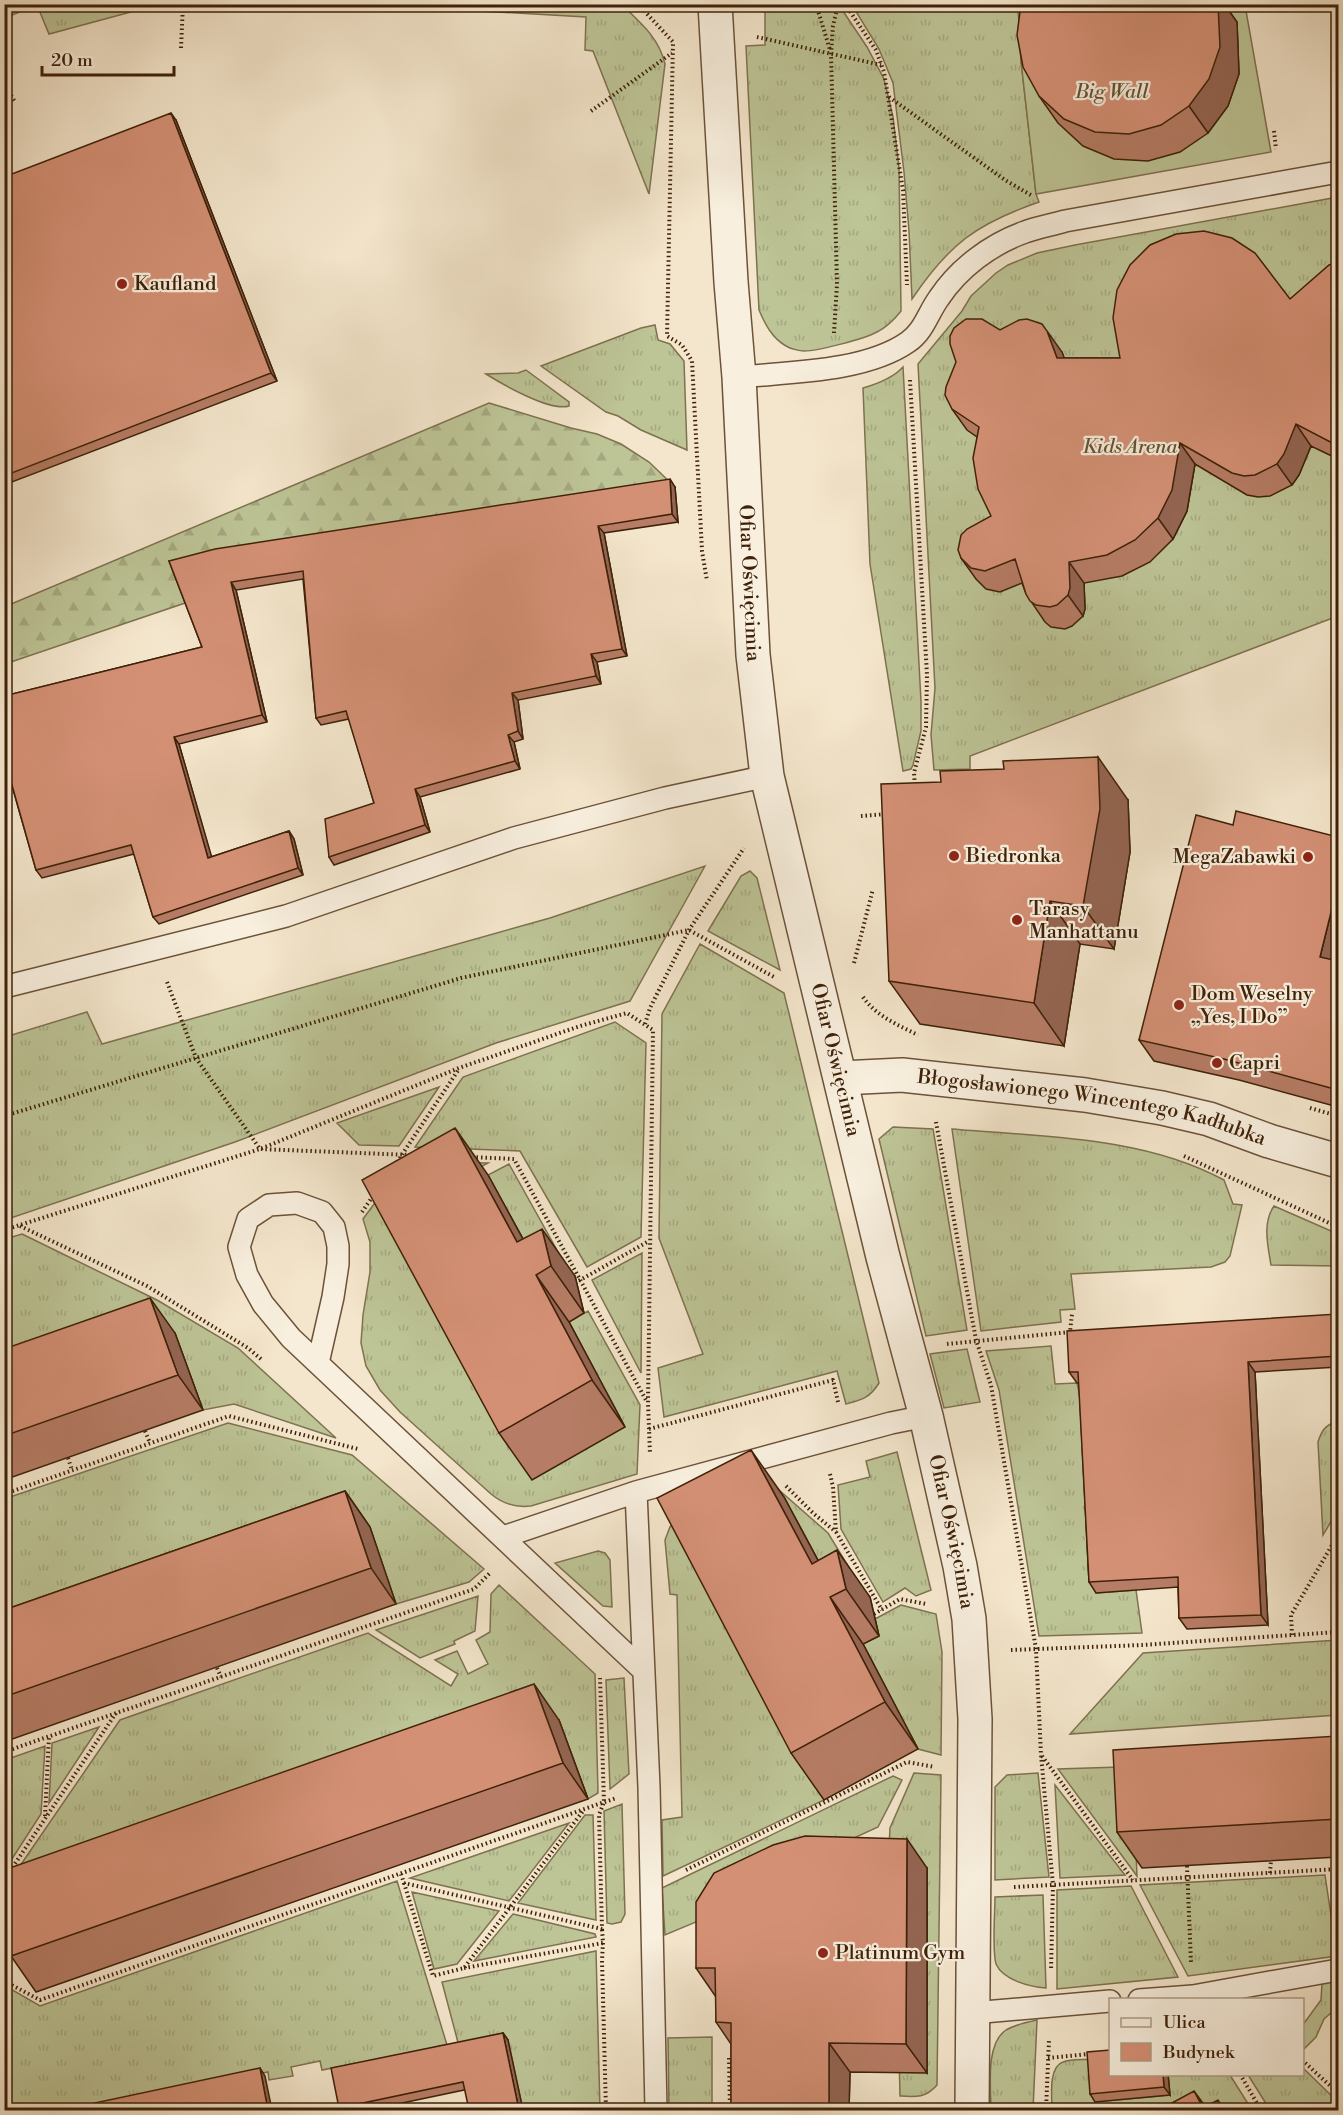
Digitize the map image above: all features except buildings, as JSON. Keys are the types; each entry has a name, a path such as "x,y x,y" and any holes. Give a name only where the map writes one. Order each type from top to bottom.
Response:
{"street":[{"name":"Ofiar Oświęcimia","path":"715,4 731,282 739,377 753,655 767,776 867,1190 926,1416 960,1566 969,1619 975,1719 972,2110"},
{"name":"Błogosławionego Wincentego Kadłubka","path":"841,1078 902,1075 1098,1097 1209,1119 1269,1141 1338,1161"}],"lane":[{"path":"739,377 820,369 877,359 908,342 923,328 939,298 961,271 988,250 1024,232 1065,221 1338,172"},
{"path":"4,987 286,916 514,838 665,798 767,776"},
{"path":"318,1363 338,1264 338,1246 334,1227 322,1212 297,1203 269,1205 248,1219 238,1247 247,1275 263,1304 291,1338 644,1675"},
{"path":"503,1538 644,1490 891,1423 926,1416"},
{"path":"644,1490 644,1675 649,1787 656,2110"},
{"path":"1166,1998 1192,1996 1332,1971"},
{"path":"972,2013 1109,2001"}],"path":[{"path":"181,48 183,4"},
{"path":"507,12 512,4"},
{"path":"816,4 831,53"},
{"path":"833,336 837,284 831,53 833,26 838,4"},
{"path":"845,4 876,50 882,66 903,190 908,342 927,675 926,727 914,773 915,793"},
{"path":"755,36 882,66"},
{"path":"591,111 672,53"},
{"path":"4,84 15,102"},
{"path":"888,97 1005,180 1038,200"},
{"path":"861,816 894,814"},
{"path":"645,1024 650,1008 689,930 746,845"},
{"path":"852,973 873,889"},
{"path":"4,1116 460,978 689,930 782,981"},
{"path":"155,949 196,1058 260,1149"},
{"path":"4,1230 260,1149 459,1068 627,1012 653,1030 649,1429 644,1490"},
{"path":"396,1164 459,1068"},
{"path":"936,1122 976,1340 991,1385 1036,1649 1041,1755 1053,1885 1046,2110"},
{"path":"260,1149 413,1155"},
{"path":"469,1157 514,1159 648,1403"},
{"path":"338,1246 376,1191"},
{"path":"20,1226 147,1286 248,1348 266,1363"},
{"path":"575,1283 650,1241"},
{"path":"907,1348 1070,1332 1072,1314"},
{"path":"649,1429 833,1380 841,1413"},
{"path":"4,1494 229,1416 363,1450 354,1442"},
{"path":"145,1431 150,1443"},
{"path":"68,1458 72,1470"},
{"path":"828,1465 833,1487 836,1532"},
{"path":"782,1484 790,1488 814,1514 836,1532 882,1610"},
{"path":"1292,1635 1291,1615 1338,1536"},
{"path":"4,1752 474,1589 493,1569"},
{"path":"874,1614 900,1599 931,1605"},
{"path":"356,1618 359,1629"},
{"path":"971,1652 1142,1645 1338,1632"},
{"path":"290,1642 294,1652"},
{"path":"217,1668 220,1677"},
{"path":"606,2110 599,1815 604,1802 599,1668 644,1675"},
{"path":"137,1695 140,1705"},
{"path":"4,1864 7,1876 116,1713"},
{"path":"63,1721 67,1730"},
{"path":"45,1819 49,1736"},
{"path":"1041,1755 1133,1881"},
{"path":"650,1887 907,1762 937,1767"},
{"path":"4,1981 40,2001 649,1787"},
{"path":"464,1968 583,1810"},
{"path":"536,1817 538,1826"},
{"path":"462,1843 464,1851"},
{"path":"1270,1860 1270,1873"},
{"path":"1187,1866 1192,1996"},
{"path":"391,1868 393,1876"},
{"path":"974,1890 1338,1869"},
{"path":"1333,1870 1338,1903"},
{"path":"401,1874 433,1976 464,1968 603,1943"},
{"path":"404,1883 602,1929"},
{"path":"319,1894 322,1902"},
{"path":"237,1922 240,1930"},
{"path":"160,1949 163,1957"},
{"path":"83,1976 87,1984"},
{"path":"1048,2058 1100,2053"},
{"path":"729,2058 730,2110"},
{"path":"1304,2062 1338,2093"},
{"path":"1241,2076 1262,2110"}],"green space":[{"path":"5,4 157,5 49,34 37,5 5,18"},
{"path":"765,4 839,5 867,47 884,79 893,117 899,168 901,311 887,326 871,335 811,350 795,350 781,343 770,330 759,310 746,46 765,45"},
{"path":"375,5 622,5 654,39 665,64 649,194 593,51 585,50 586,17"},
{"path":"852,5 1018,5 1021,61 1036,194 1039,202 998,219 966,238 939,264 912,299 904,172 893,83 879,49"},
{"name":"Big Wall","path":"1018,5 1245,5 1271,152 1036,194 1021,61"},
{"name":"Kids Arena","path":"1338,197 1338,616 970,756 970,769 934,770 931,735 935,688 918,364 962,311 971,296 1008,265 1037,253"},
{"path":"655,325 658,340 670,344 684,361 687,450 606,412 541,366 641,328"},
{"path":"903,367 921,731 913,765 911,769 903,771 870,564 863,388 885,380"},
{"path":"526,370 569,402 569,406 561,407 539,401 486,374 518,373"},
{"path":"489,403 597,434 621,444 649,462 675,487 220,557 188,602 5,664 4,607"},
{"path":"705,866 630,1001 496,1043 235,1142 5,1220 5,1037 87,1012 102,1044 550,918"},
{"path":"750,871 757,878 780,970 708,931 741,876"},
{"path":"700,944 784,993 879,1383 865,1398 846,1404 837,1371 664,1417 658,1368 703,1354 659,1238 662,1014"},
{"path":"615,1022 646,1043 641,1237 587,1267 520,1151 415,1147 463,1077"},
{"path":"439,1087 399,1146 359,1145 337,1123"},
{"path":"893,1127 933,1129 967,1330 926,1336 879,1139"},
{"path":"952,1129 1057,1137 1126,1147 1193,1166 1224,1180 1233,1204 1242,1205 1230,1256 1225,1262 1211,1267 1071,1274 1075,1309 1060,1310 1061,1322 981,1331"},
{"path":"405,1162 488,1163 444,1187 532,1479 575,1455 572,1448 624,1427 569,1322 588,1311 640,1405 637,1474 531,1506 510,1504 491,1494 400,1412 380,1390 366,1366 361,1343 370,1272 370,1242 363,1219"},
{"path":"509,1164 572,1277 550,1289 488,1175"},
{"path":"1274,1206 1338,1234 1338,1266 1271,1265 1267,1227"},
{"path":"22,1234 157,1300 238,1348 336,1438 234,1404 203,1410 175,1334 5,1393 5,1239"},
{"path":"642,1253 641,1373 592,1280"},
{"path":"1051,1346 1055,1384 1077,1383 1088,1435 1096,1593 1136,1590 1142,1633 1039,1636 999,1390 986,1351"},
{"path":"967,1349 980,1402 944,1408 930,1354"},
{"path":"1338,1421 1338,1510 1323,1535 1318,1442 1325,1428"},
{"path":"228,1423 352,1455 484,1569 469,1582 396,1604 369,1527 5,1655 4,1499"},
{"path":"897,1452 931,1590 916,1596 905,1588 883,1602 841,1529 838,1485 870,1477 866,1461"},
{"path":"771,1483 828,1533 856,1579 690,1546 824,1800 663,1876 662,1820 682,1817 677,1595 670,1594 665,1540 670,1527 680,1515"},
{"path":"598,1551 605,1553 610,1560 612,1607 603,1606 555,1563"},
{"path":"499,1585 595,1674 598,1793 588,1799 559,1720 13,1876 120,1720 368,1633 451,1686 458,1674 435,1660 457,1651 468,1674 488,1664 476,1640 490,1632 491,1594"},
{"path":"478,1596 475,1631 454,1641 455,1644 420,1658 376,1630"},
{"path":"901,1605 936,1614 942,1652 941,1755 918,1749 863,1644 879,1636 875,1619"},
{"path":"1338,1640 1338,1715 1070,1734 1143,1653"},
{"path":"624,1678 629,1774 610,1789 606,1680"},
{"path":"99,1727 49,1803 52,1743"},
{"path":"45,1746 41,1814 10,1862 5,1834 5,1760"},
{"path":"1120,1767 1133,1776 1137,1876 1058,1769"},
{"path":"914,1773 941,1775 937,2085 925,2094 911,2097 900,2096 899,2053 926,2073 927,1869 888,1867 890,1828"},
{"path":"1038,1773 1049,1877 995,1880 995,1787 1007,1775"},
{"path":"893,1776 902,1780 878,1827 726,1897 715,1914 665,1935 662,1888"},
{"path":"1055,1785 1125,1875 1060,1878"},
{"path":"622,1804 625,1914 621,1922 612,1924 607,1923 604,1811"},
{"path":"585,1815 593,1815 596,1920 518,1903"},
{"path":"569,1823 509,1901 410,1878"},
{"path":"1325,1875 1337,1956 1188,1976 1140,1885"},
{"path":"397,1881 447,2045 322,2070 320,2061 291,2067 293,2076 269,2080 268,2072 80,2110 5,2110 4,1985 40,2006"},
{"path":"1131,1886 1178,1977 1057,1989 1057,1890"},
{"path":"412,1892 499,1911 457,1964 434,1969"},
{"path":"1043,1895 1046,1988 1025,1984 1005,1974 996,1964 994,1950 995,1897"},
{"path":"513,1914 595,1934 596,1937 474,1961"},
{"path":"596,1951 600,2110 523,2110 508,2040 460,2050 442,1982"},
{"path":"1338,1981 1338,2007 1324,2019 1316,2037 1304,2049 1304,2023 1321,2000 1322,1983"},
{"path":"1037,2020 1033,2110 991,2110 992,2056 999,2037 1006,2030"},
{"path":"712,2037 712,2110 669,2110 668,2038"},
{"path":"1092,2059 1095,2102 1169,2095 1168,2076 1231,2076 1252,2110 1052,2110 1052,2083 1055,2070 1058,2065 1070,2060"},
{"path":"1304,2069 1338,2102 1338,2110 1270,2110 1249,2076 1304,2076"}],"place":[{"name":"Kaufland","path":"122,284"},
{"name":"Biedronka","path":"954,856"},
{"name":"MegaZabawki","path":"1308,857"},
{"name":"Tarasy Manhattanu","path":"1017,920"},
{"name":"Dom Weselny „Yes, I Do”","path":"1179,1005"},
{"name":"Capri","path":"1217,1063"},
{"name":"Platinum Gym","path":"823,1953"}]}
